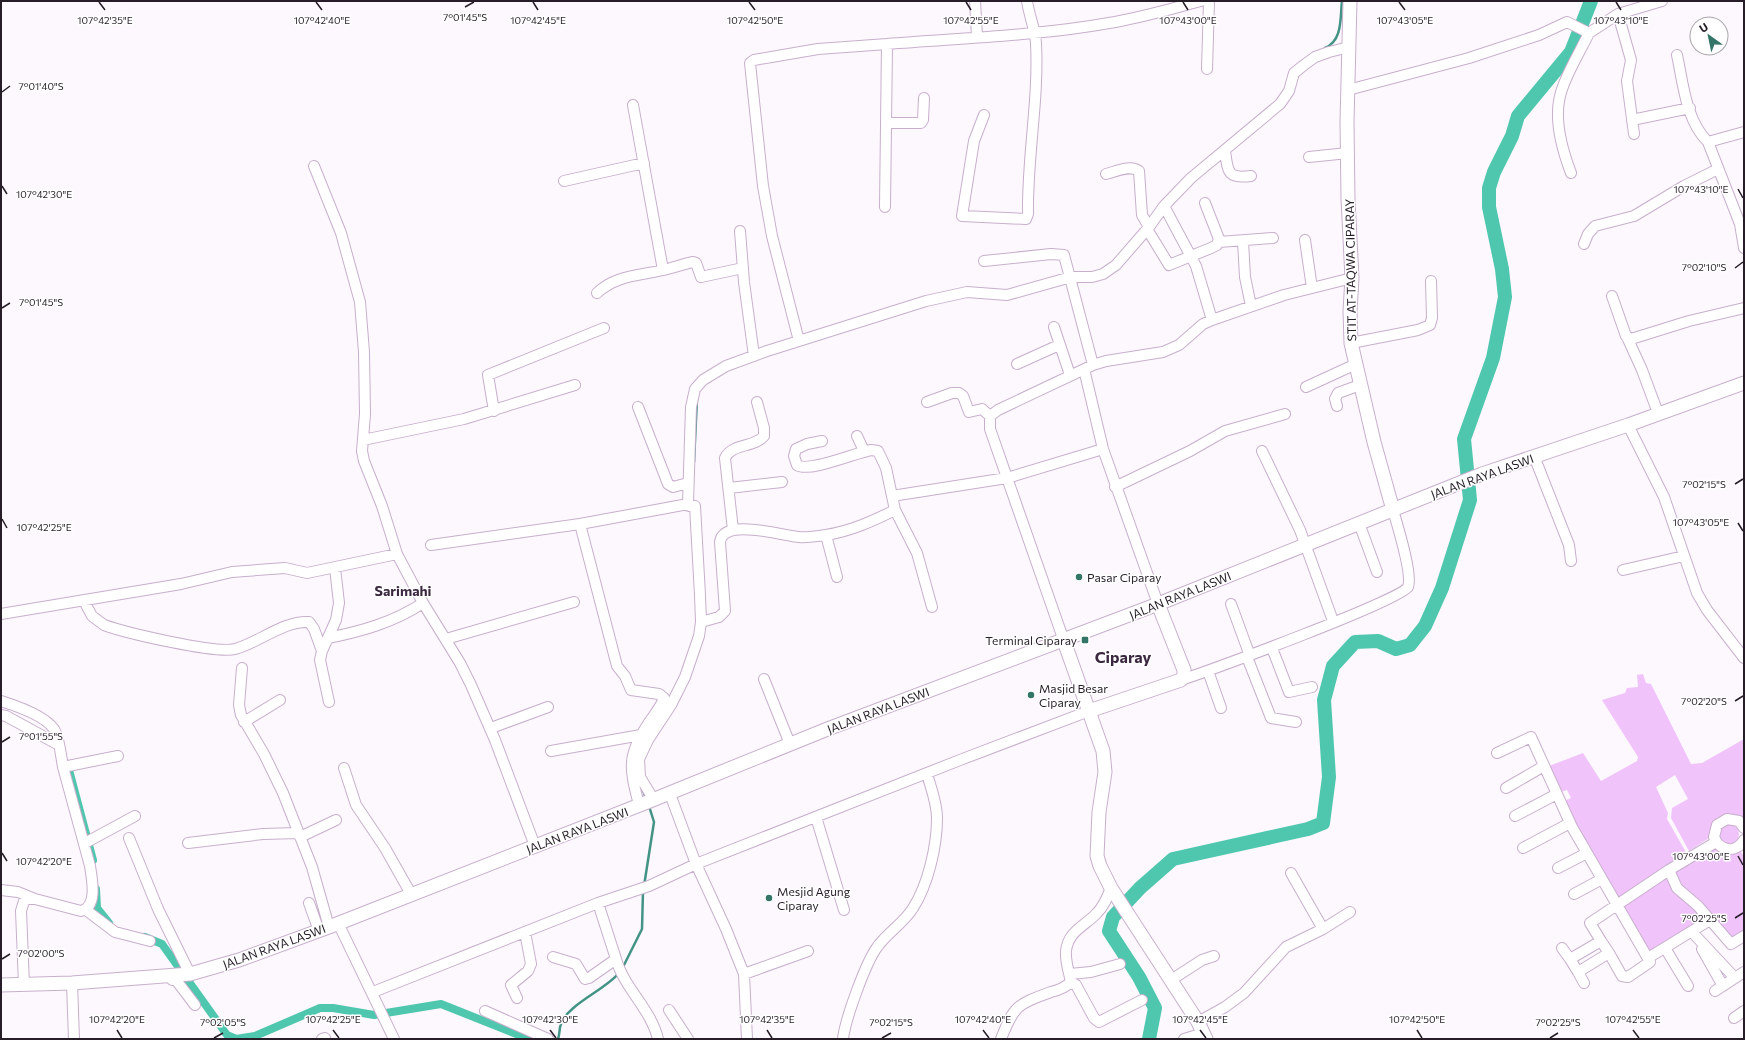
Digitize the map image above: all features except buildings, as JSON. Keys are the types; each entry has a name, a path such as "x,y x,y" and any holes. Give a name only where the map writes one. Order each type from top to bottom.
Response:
{"main road":[{"name":"STIT AT-TAQWA CIPARAY","path":"1350,1 1348,153 1352,278 1350,311 1351,343 1374,442 1393,510"},
{"name":"JALAN RAYA LASWI","path":"1,985 24,985 180,975 239,960 329,927 670,794 790,744 1064,641 1445,488 1744,383"},
{"path":"1090,711 1181,680 1184,675 1184,670 1158,604"},
{"path":"1064,641 1090,711 1105,761 1097,837 1097,856 1100,866 1126,912 1203,1031"}],"street":[{"path":"975,1 978,37"},
{"path":"984,115 974,141 962,216 1026,219 1028,214 1028,183 1035,116 1036,43 1027,1"},
{"path":"798,341 766,208 750,63 754,60 818,49 1034,32 1109,23 1201,1"},
{"path":"1207,69 1209,1"},
{"path":"1570,174 1560,142 1559,101 1569,72 1588,33 1618,14 1662,1"},
{"path":"1618,14 1631,60 1627,81 1634,134"},
{"path":"1348,90 1469,58 1538,35 1567,22 1588,33"},
{"path":"885,206 888,44"},
{"path":"690,505 688,483 691,407 695,389 703,380 718,370 754,356 926,301 967,292 1007,295 1071,277 1092,277 1103,274 1116,265 1147,225 1191,178 1280,104 1289,91 1294,73 1315,57 1349,47"},
{"path":"1677,55 1690,108 1698,130 1708,142 1740,224 1744,248"},
{"path":"886,122 921,123 923,120 924,98"},
{"path":"633,105 663,270"},
{"path":"1632,120 1690,108"},
{"path":"1708,142 1744,132"},
{"path":"1225,151 1228,171 1230,174 1239,177 1251,176"},
{"path":"1309,157 1348,153"},
{"path":"564,181 644,163"},
{"path":"314,166 341,233 360,302 365,369 362,451 364,460 382,506 397,554 423,603 446,639 468,679 491,728 535,846"},
{"path":"1106,174 1128,168 1139,171 1147,225 1170,265 1212,248 1219,242 1274,238"},
{"path":"1584,244 1588,234 1595,226 1634,216 1684,186 1718,168"},
{"path":"1205,203 1219,242"},
{"path":"1164,206 1191,256 1212,320"},
{"path":"740,231 754,356"},
{"path":"1305,240 1312,288"},
{"path":"1243,241 1245,277 1252,306"},
{"path":"984,261 1061,254 1066,258 1071,277 1070,282 1103,449 1115,487 1158,604"},
{"path":"597,293 607,284 616,279 663,270 693,262 696,263 701,276 743,268"},
{"path":"990,416 998,410 1088,367 1106,361 1163,352 1179,345 1203,324 1212,320 1284,295 1352,278"},
{"path":"1351,343 1418,330 1430,325 1432,318 1431,281"},
{"path":"1612,296 1658,413"},
{"path":"1627,337 1633,339 1688,321 1744,308"},
{"path":"1054,327 1070,376"},
{"path":"494,411 488,375 604,328"},
{"path":"1017,364 1059,345"},
{"path":"1306,387 1356,364"},
{"path":"363,440 456,421 494,411 574,385"},
{"path":"1337,406 1335,399 1338,393 1360,385"},
{"path":"927,402 959,392 963,396 968,411 982,409 990,416 990,429 1064,641"},
{"path":"733,530 725,463 726,455 734,449 758,441 765,434 757,402"},
{"path":"638,407 668,484 673,487 688,483"},
{"path":"1115,487 1190,451 1226,431 1285,414"},
{"path":"1628,425 1664,497 1697,593 1707,610 1743,656"},
{"path":"857,436 864,451"},
{"path":"822,441 807,444 796,449 794,456 797,465 802,467 814,466 864,451 876,450 882,456 895,510 917,553 932,607"},
{"path":"892,496 1007,478 1103,449"},
{"path":"1262,451 1300,530 1333,621"},
{"path":"1534,456 1569,545 1571,561"},
{"path":"729,488 782,482"},
{"path":"431,545 580,524 690,505 695,506 701,622 693,657 667,703 639,747 632,767 647,803"},
{"path":"701,622 719,617 725,611 721,540 726,532 733,530 758,530 799,537 826,535 860,527 895,510"},
{"path":"1181,680 1272,648 1401,593 1408,586 1404,555 1393,510"},
{"path":"1359,523 1377,572"},
{"path":"580,524 617,666 625,676 631,690 660,695 664,697 667,703"},
{"path":"826,535 837,577"},
{"path":"1,614 84,601 255,569 285,568 307,574 397,554"},
{"path":"1623,570 1684,556"},
{"path":"329,702 321,667 322,651 336,620 339,604 335,568"},
{"path":"84,601 92,616 104,625 210,649 234,650 278,630 309,622 314,629 322,651"},
{"path":"446,639 574,602"},
{"path":"328,638 374,627 402,616 423,603"},
{"path":"1230,604 1270,718 1296,722"},
{"path":"1272,648 1289,692 1312,687"},
{"path":"242,668 240,705 244,722 274,772 293,816 312,867 329,927"},
{"path":"1208,671 1221,708"},
{"path":"764,679 790,744"},
{"path":"244,722 280,700"},
{"path":"1,701 16,706 44,720 54,729 67,766 88,842 92,882 91,903 86,910"},
{"path":"647,803 644,786 638,772 641,735 667,703"},
{"path":"491,728 548,707"},
{"path":"372,992 598,903 649,886 696,864 928,774 960,760 1090,711"},
{"path":"1,715 6,716 58,742"},
{"path":"551,751 641,735"},
{"path":"1496,754 1531,737 1570,823 1617,906 1650,962 1628,977 1622,976 1590,923 1617,906 1669,870 1716,842"},
{"path":"67,766 118,756"},
{"path":"1506,788 1544,766"},
{"path":"344,768 356,805 389,854 411,894"},
{"path":"843,1039 844,1026 877,946 913,910 925,886 937,818 928,774"},
{"path":"670,794 696,864 726,929 744,974 747,1039"},
{"path":"1515,816 1557,794"},
{"path":"88,842 135,816"},
{"path":"816,817 844,910"},
{"path":"1743,846 1727,850 1721,847 1716,842 1714,830 1721,821 1733,819 1744,826"},
{"path":"188,843 263,834 299,835 336,820"},
{"path":"1523,848 1570,823"},
{"path":"129,838 158,908 180,975 172,980 176,980 180,984 195,1005"},
{"path":"1558,868 1587,853"},
{"path":"1669,870 1677,888 1692,899 1731,944 1744,936"},
{"path":"1291,873 1323,930"},
{"path":"1574,894 1602,879"},
{"path":"1,890 18,892 35,899 70,909 81,911 86,910 115,932 150,941"},
{"path":"1113,891 1096,914 1073,933 1068,944 1066,957 1070,978 1076,985 1094,1018 1099,1022 1142,1000"},
{"path":"24,985 22,907 26,900 35,899"},
{"path":"309,903 329,927 372,992 394,1039"},
{"path":"598,903 619,967 649,1017 658,1039"},
{"path":"1184,1039 1203,1031 1225,1007 1244,993 1286,947 1323,930 1342,919 1345,914 1350,912"},
{"path":"1648,958 1710,920"},
{"path":"517,998 511,985 528,971 531,964 525,932"},
{"path":"1692,932 1735,978"},
{"path":"1692,932 1719,988 1744,972"},
{"path":"1570,959 1601,940"},
{"path":"1562,948 1584,983"},
{"path":"1666,948 1688,986"},
{"path":"744,974 808,951"},
{"path":"1578,972 1609,953"},
{"path":"1171,980 1202,960 1214,956"},
{"path":"553,957 576,964 584,979 619,967"},
{"path":"1001,1039 1016,1008 1028,1000 1062,988 1070,978 1120,964"},
{"path":"72,982 74,1039"},
{"path":"669,1010 688,1039"},
{"path":"485,1011 548,1039"},
{"path":"1734,1018 1744,1011"}],"shaded area":[{"path":"1643,674 1646,683 1651,684 1691,764 1702,763 1744,739 1744,819 1742,820 1729,815 1719,818 1712,836 1689,851 1671,818 1672,808 1688,799 1675,775 1656,787 1668,813 1667,819 1687,854 1619,901 1564,801 1571,798 1567,790 1561,792 1549,766 1583,753 1601,781 1637,761 1638,757 1602,700 1625,693 1627,688 1638,687 1637,675"},
{"path":"1729,824 1736,827 1739,834 1736,841 1729,844 1722,841 1719,834 1722,827"},
{"path":"1714,847 1723,852 1740,851 1744,856 1744,932 1735,936 1729,937 1685,890 1675,871"},
{"path":"1666,876 1704,919 1650,953 1622,906"}],"waterway":[{"path":"1325,48 1335,40 1338,34 1340,28 1342,1"},
{"path":"1149,1039 1155,1008 1139,977 1109,931 1113,917 1140,888 1173,859 1308,829 1323,823 1329,777 1324,700 1333,666 1355,642 1378,641 1396,649 1410,645 1425,626 1442,588 1470,500 1464,439 1493,358 1505,297 1502,269 1489,207 1489,188 1494,172 1512,136 1518,116 1571,52 1591,1"},
{"path":"694,462 697,399"},
{"path":"69,770 93,860"},
{"path":"642,788 646,798"},
{"path":"644,886 654,822 649,806"},
{"path":"96,889 97,908 109,923"},
{"path":"623,967 642,929 643,891"},
{"path":"145,937 162,944 227,1035 236,1039 255,1036 320,1008 333,1008 374,1015 441,1004 529,1039"},
{"path":"558,1039 561,1024 571,1010 619,973"}],"place":[{"name":"Pasar Ciparay","path":"1079,577"},
{"name":"Terminal Ciparay","path":"1085,640"},
{"name":"Masjid Besar Ciparay","path":"1031,695"},
{"name":"Mesjid Agung Ciparay","path":"769,898"}],"district":[{"name":"Sarimahi","path":"403,590"},
{"name":"Ciparay","path":"1123,656"}]}
